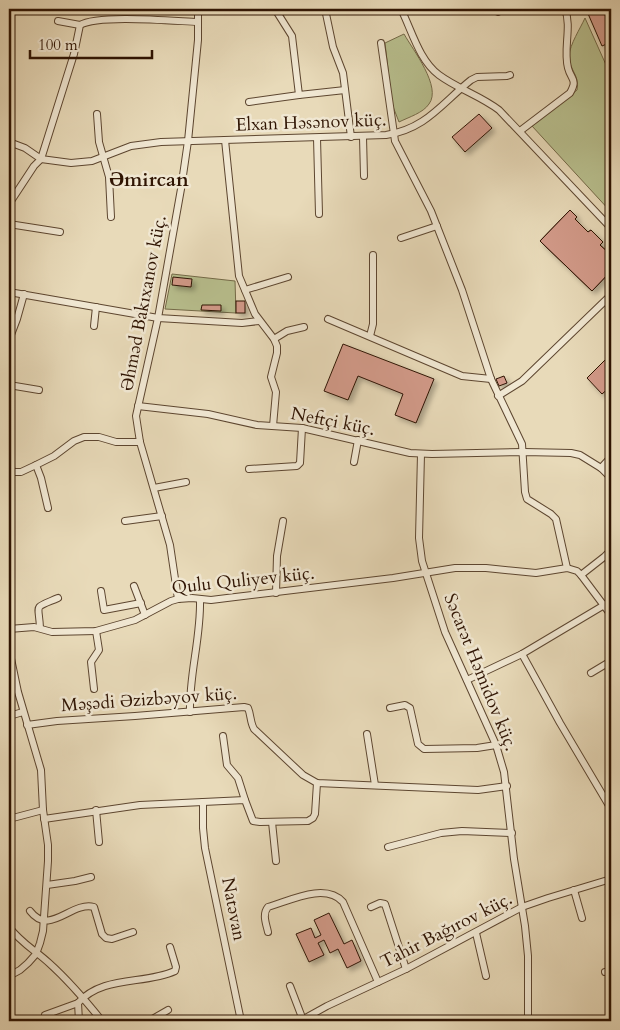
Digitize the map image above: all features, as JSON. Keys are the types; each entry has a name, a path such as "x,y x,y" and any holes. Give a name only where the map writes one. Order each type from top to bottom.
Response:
{"street":[{"name":"Əhməd Bakıxanov küç.","path":"178,599 170,546 140,442 136,416 158,318 181,189 188,141 198,9"},
{"path":"275,9 292,36 299,95"},
{"path":"325,9 333,47 343,73 351,137"},
{"path":"520,131 570,93 573,88 573,78 568,66 568,24 564,9"},
{"path":"404,11 428,64 438,74 491,104 520,131 611,228"},
{"path":"58,21 80,24 121,19 198,22"},
{"path":"9,204 34,166 41,159 74,54 80,24"},
{"path":"381,43 394,134 399,149 425,197 462,290 491,380 519,436 524,452 525,492 527,499 556,519 566,568 577,571 581,575 611,615"},
{"name":"Elxan Həsənov küç.","path":"9,142 25,148 41,159 82,163 142,144 188,141 363,137 394,134 409,129 433,115 461,88 477,77 507,76 510,74"},
{"path":"249,102 345,90"},
{"path":"97,114 99,142 110,186 111,217"},
{"path":"363,137 364,176"},
{"path":"317,138 319,214"},
{"path":"226,140 238,269 259,322 274,339 277,353 271,378 276,392 273,426"},
{"path":"9,224 60,232"},
{"path":"400,238 437,226"},
{"path":"370,336 373,324 373,255"},
{"path":"245,290 288,277"},
{"path":"9,292 158,318 242,323 259,322"},
{"path":"9,340 18,319 24,294"},
{"path":"498,396 522,381 611,295"},
{"path":"94,326 96,307"},
{"path":"328,319 462,376 491,380"},
{"path":"274,339 287,331 304,327"},
{"path":"9,385 38,390"},
{"name":"Neftçi küç.","path":"138,406 208,414 257,425 302,428 421,454 571,453 580,455 601,468 611,478"},
{"path":"249,469 297,466 300,463 302,428"},
{"path":"9,467 14,472 22,472 54,456 74,440 84,437 99,437 116,442 140,442"},
{"path":"354,462 358,440"},
{"name":"Səcarət Həmidov küç.","path":"421,454 420,552 445,632 501,758 528,956 528,1020"},
{"path":"601,468 611,457"},
{"path":"36,465 48,508"},
{"path":"154,488 186,482"},
{"path":"125,521 162,516"},
{"path":"276,593 277,556 283,521"},
{"path":"581,575 604,558 611,550"},
{"name":"Qulu Quliyev küç.","path":"9,628 40,628 52,632 96,631 145,615 178,599 192,598 200,600 276,593 455,568 536,573 566,568"},
{"path":"134,586 145,615"},
{"path":"101,591 104,610 141,603"},
{"path":"40,628 37,610 40,606 58,598"},
{"path":"190,712 190,689 200,625 200,600"},
{"path":"467,680 522,654 611,600"},
{"path":"94,690 91,662 99,650 96,631"},
{"path":"9,649 23,712 41,770 43,810 48,846 47,885 42,937 36,954 20,970 9,976"},
{"path":"522,654 611,809"},
{"path":"591,673 611,661"},
{"path":"390,708 405,705 410,708 418,744 424,749 477,748 496,745"},
{"name":"Məşədi Əzizbəyov küç.","path":"27,725 57,720 244,707 248,708 251,724 254,729 303,775 317,782 478,790 506,786"},
{"path":"9,716 23,712"},
{"path":"367,734 375,785"},
{"path":"224,736 227,765 238,778 254,820 272,822 308,820 313,818 315,814 317,782"},
{"path":"44,819 140,805 245,800"},
{"name":"Natəvan","path":"203,802 203,828 206,848 241,1021"},
{"path":"9,819 43,810"},
{"path":"96,810 99,842"},
{"path":"272,822 276,861"},
{"path":"388,847 441,832 462,830 512,833"},
{"path":"47,885 75,882 91,877"},
{"name":"Tahir Bağırov küç.","path":"302,1020 406,969 522,907 611,879"},
{"path":"574,890 582,918"},
{"path":"268,932 264,916 265,910 268,907 308,894 334,895 343,902 378,982"},
{"path":"371,907 380,903 385,904 406,969"},
{"path":"30,911 36,918 43,921 90,906 94,908 102,934 106,938 112,939 133,932"},
{"path":"9,927 16,936 47,961 83,997 102,1021"},
{"path":"476,933 486,976"},
{"path":"45,1015 78,1003 83,997 103,987 175,971 176,967 170,947"},
{"path":"290,986 302,1020"},
{"path":"78,1003 79,1021"},
{"path":"149,1021 168,1010"},
{"path":"518,1021 528,1020"}],"green space":[{"path":"585,18 611,76 611,212 532,126 577,90 577,80 569,61 569,56 573,42"},
{"path":"404,34 425,69 432,88 432,97 429,104 423,110 399,122 392,104 385,43"},
{"path":"172,274 235,281 236,313 165,309"}],"building":[{"path":"586,9 602,9 611,27 611,42 602,46"},
{"path":"479,114 492,128 465,152 452,137"},
{"path":"570,210 577,217 575,219 588,232 591,230 603,242 600,245 611,255 611,271 592,291 540,241","holes":["570,230 602,263 589,275 557,242"]},
{"path":"570,210 577,217 575,219 588,232 591,230 603,242 600,245 611,255 611,271 592,291 540,241"},
{"path":"173,277 192,279 191,287 172,285"},
{"path":"236,301 245,301 245,313 236,313"},
{"path":"202,305 221,305 221,311 201,310"},
{"path":"343,344 434,379 416,423 395,415 403,394 358,376 348,400 324,391"},
{"path":"611,354 611,386 602,394 587,378"},
{"path":"504,376 507,383 499,386 496,379"},
{"path":"329,913 344,944 352,940 361,961 347,968 338,949 330,953 324,940 318,943 324,955 309,962 296,934 311,928 315,938 321,935 314,920"}],"district":[{"name":"Əmircan","path":"149,179"}]}
